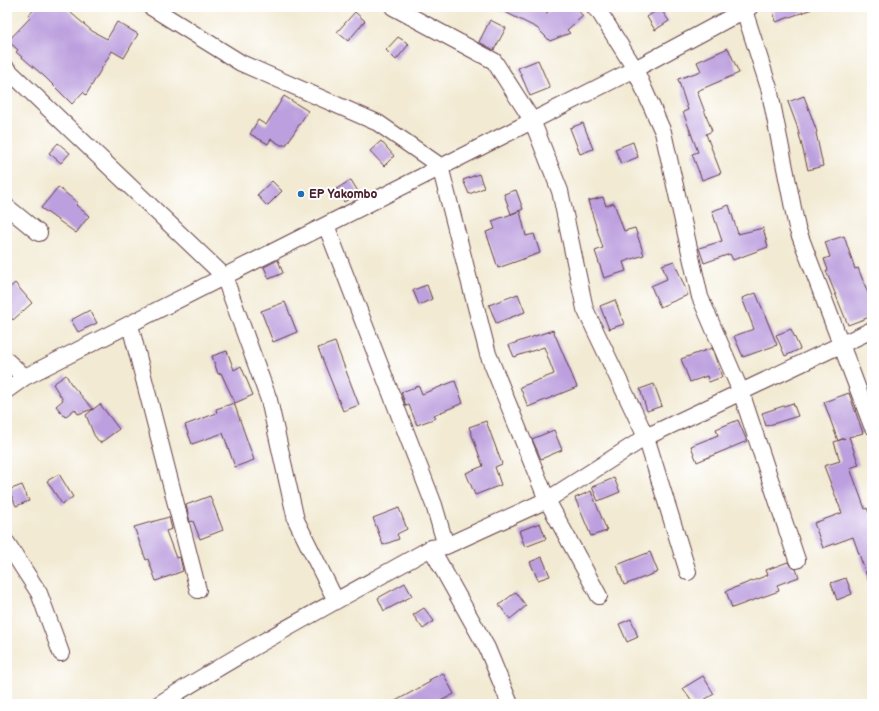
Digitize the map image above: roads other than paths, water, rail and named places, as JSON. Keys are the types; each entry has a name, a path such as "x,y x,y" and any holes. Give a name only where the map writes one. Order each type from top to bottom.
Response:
{"street":[{"path":"151,7 241,63 378,123 440,166 488,354 546,500 599,596"},
{"path":"393,7 494,61 532,120 560,191 585,309 646,437 688,572"},
{"path":"594,7 600,13 635,69 663,132 700,297 741,392 797,560"},
{"path":"7,390 25,377 130,325 440,166 635,69 747,9 769,88 797,228 872,426"},
{"path":"7,69 224,276 269,400 296,520 336,601"},
{"path":"7,207 39,233"},
{"path":"326,224 434,505 439,547 487,648 510,704"},
{"path":"130,325 198,590"},
{"path":"159,704 197,680 336,601 439,547 546,500 646,437 872,330"},
{"path":"7,361 25,377"},
{"path":"7,543 39,593 61,653"}],"place":[{"name":"EP Yakombo","path":"301,194"}]}
